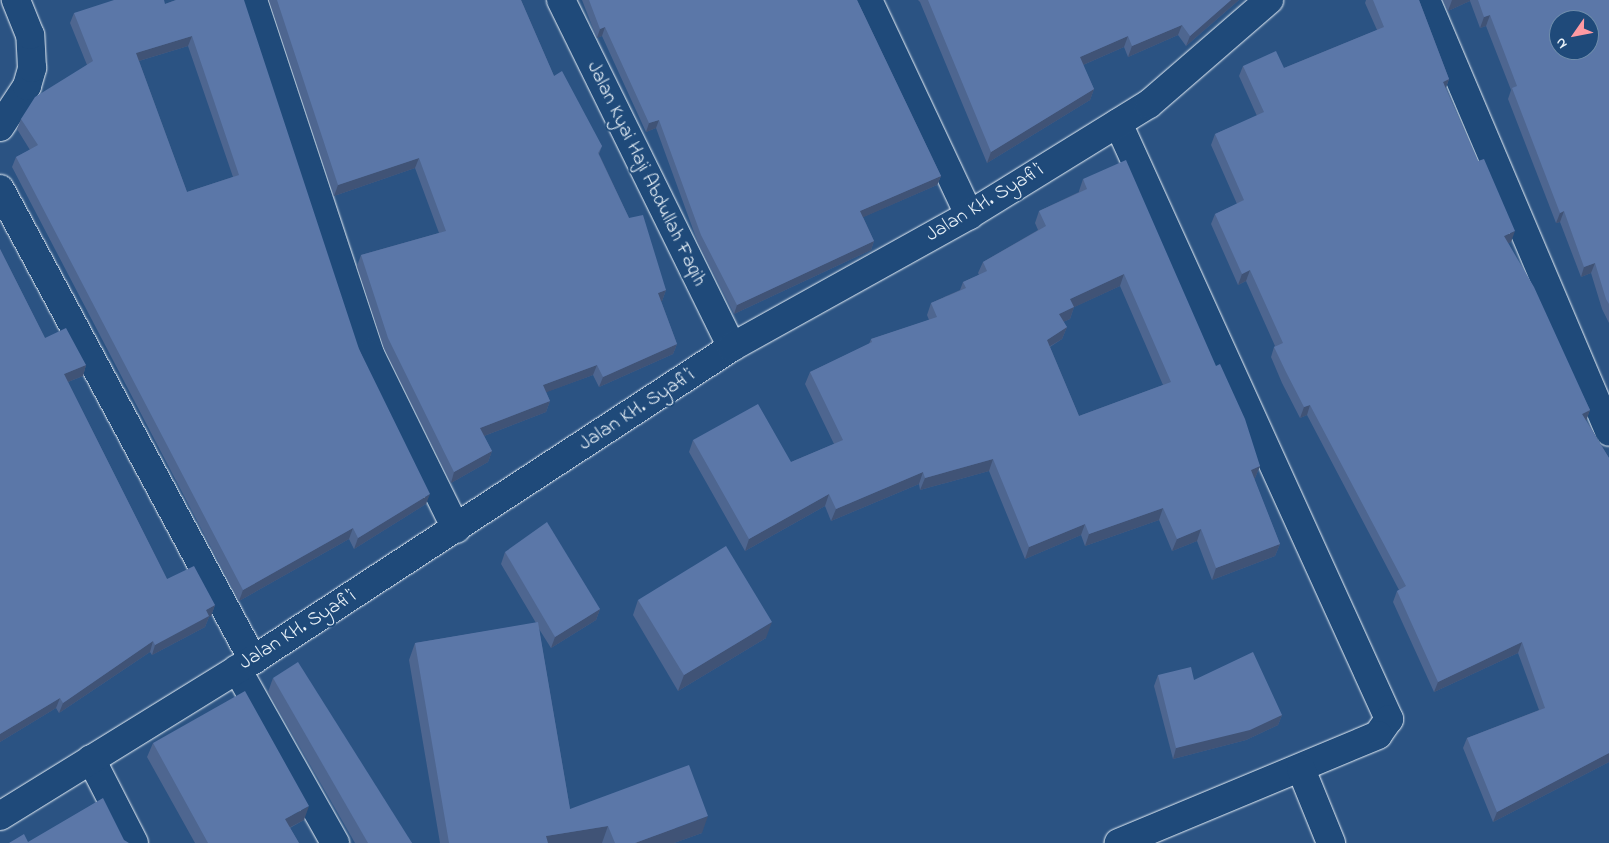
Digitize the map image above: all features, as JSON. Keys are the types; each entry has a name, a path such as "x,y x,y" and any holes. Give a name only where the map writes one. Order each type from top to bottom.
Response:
{"street":[{"path":"0,127 27,86 32,68 30,35 16,0"},
{"path":"253,0 370,354 456,529"},
{"name":"Jalan Kyai Haji Abdullah Faqih","path":"561,0 732,347"},
{"path":"868,0 969,215"},
{"name":"Jalan KH. Syafi'i","path":"0,816 245,664 456,529 732,347 969,215 1149,104 1270,0"},
{"path":"1426,0 1609,432"},
{"path":"1118,123 1387,712 1387,726 1378,735 1301,770 1119,843"},
{"path":"0,189 245,664 335,843"},
{"path":"90,759 134,843"},
{"path":"1301,770 1331,843"}],"building":[{"path":"114,0 164,0 165,4 176,0 244,0 359,349 430,494 358,538 353,528 243,590 16,157 38,145 21,119 35,97 93,61 74,13","holes":["192,36 239,175 187,192 136,53"]},
{"path":"277,0 521,0 554,76 562,71 602,146 598,153 629,218 643,215 666,290 658,293 677,344 603,377 597,365 543,385 550,401 480,428 492,451 454,472 388,338 361,255 446,231 419,158 338,185"},
{"path":"589,0 857,0 941,176 860,211 874,241 737,305 701,235 659,120 649,123 605,27 600,29"},
{"path":"928,0 1231,0 1190,36 1182,25 1132,46 1128,36 1080,57 1094,89 991,152"},
{"path":"1373,0 1419,0 1449,79 1443,82 1478,161 1484,159 1515,231 1504,236 1534,287 1590,410 1582,414 1609,458 1609,753 1497,812 1467,738 1545,708 1522,642 1438,682 1397,591 1406,586 1310,405 1304,407 1286,372 1274,347 1283,343 1250,270 1242,274 1215,214 1244,200 1215,134 1264,112 1243,66 1276,51 1284,68 1384,27"},
{"path":"1478,0 1609,0 1609,304 1595,263 1584,267 1564,211 1560,213 1512,88 1517,86 1490,15 1484,17"},
{"path":"1126,160 1216,366 1220,364 1245,419 1260,466 1251,470 1280,544 1216,568 1201,529 1177,539 1163,508 1089,534 1085,524 1029,547 993,459 925,478 923,472 836,509 829,494 749,539 693,440 758,404 791,462 843,440 810,372 872,342 871,339 937,317 931,303 966,288 963,282 987,271 983,262 1046,226 1039,211 1087,189 1083,179","holes":["1124,274 1171,382 1079,416 1047,340 1067,327 1059,314 1074,307 1070,299"]},
{"path":"0,249 45,338 66,328 86,365 64,374 167,579 194,566 215,605 206,610 209,616 155,645 153,641 63,703 60,698 0,734"},
{"path":"547,522 600,609 555,637 505,552"},
{"path":"726,546 772,622 684,675 638,600"},
{"path":"538,622 570,809 689,765 708,816 635,843 615,843 608,826 546,836 548,843 449,843 415,643"},
{"path":"1253,652 1282,715 1250,730 1176,748 1158,675 1191,667 1194,680"},
{"path":"298,662 412,843 368,843 273,678"},
{"path":"245,691 309,806 285,819 299,843 208,843 153,743"},
{"path":"103,798 124,840 129,843 9,843 24,834 28,842"}]}
